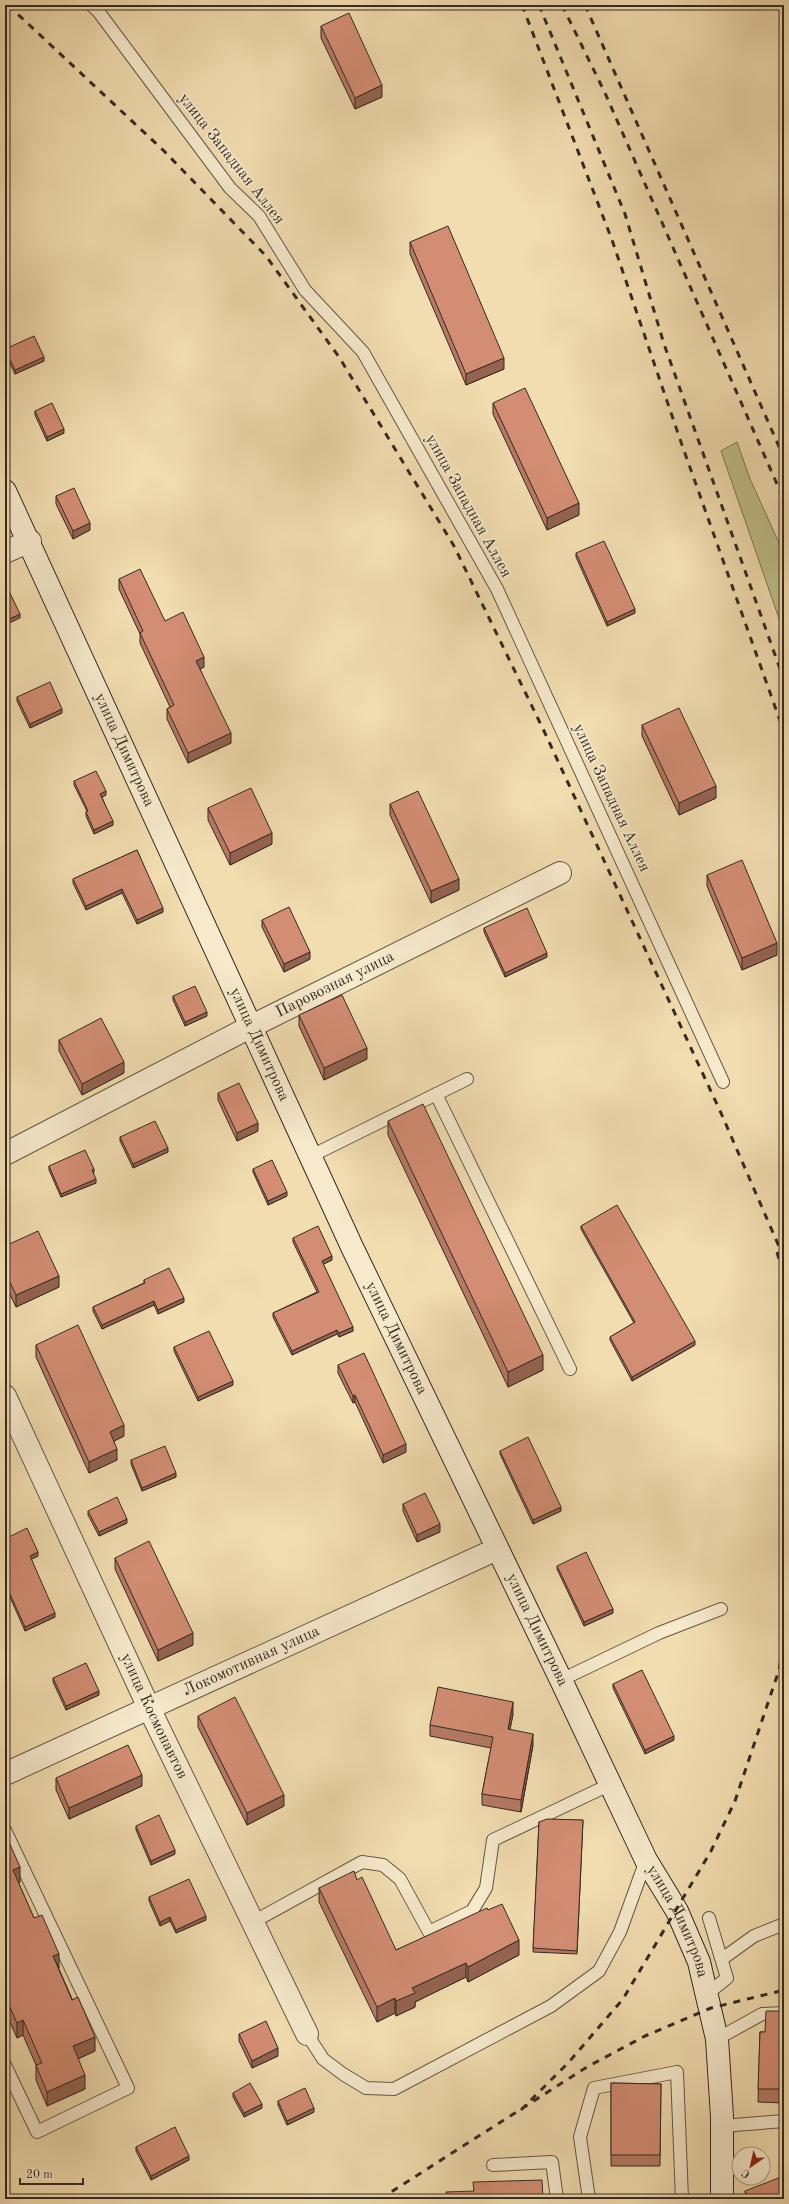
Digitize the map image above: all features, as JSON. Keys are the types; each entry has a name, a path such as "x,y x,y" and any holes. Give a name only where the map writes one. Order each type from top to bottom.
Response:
{"street":[{"name":"улица Димитрова","path":"5,491 30,542 352,1247 611,1784 646,1860 677,1911 699,1962 717,2038 722,2126 722,2199"},
{"path":"5,552 30,542"},
{"name":"Паровозная улица","path":"5,1154 252,1026 560,873"},
{"name":"улица Космонавтов","path":"5,1396 149,1708 307,2034"},
{"name":"Локомотивная улица","path":"5,1774 497,1549"}],"lane":[{"name":"улица Западная Аллея","path":"91,5 98,11 230,188 259,216 305,290 363,352 497,590 723,1082"},
{"path":"311,1156 467,1079"},
{"path":"436,1094 570,1369"},
{"path":"561,1680 659,1633 721,1608"},
{"path":"253,1922 362,1862 383,1865 400,1879 430,1932 472,1911 486,1888 493,1840 611,1784"},
{"path":"5,1830 128,2088 37,2132 5,2065"},
{"path":"307,2034 323,2059 343,2074 366,2088 394,2089 552,2006 599,1971 620,1932 646,1860"},
{"path":"707,1994 727,1978 709,1918"},
{"path":"722,1959 754,1936 784,1924"},
{"path":"717,2038 762,2014 784,2013"},
{"path":"589,2199 580,2138 594,2088 677,2072 682,2199"},
{"path":"722,2126 784,2121"},
{"path":"493,2165 552,2162 557,2199"}],"green space":[{"path":"737,442 750,479 784,554 784,633 721,451"}],"building":[{"path":"349,13 382,85 355,98 321,26"},
{"path":"448,226 504,358 466,374 410,242"},
{"path":"34,336 44,357 15,370 5,349"},
{"path":"525,388 579,503 547,518 493,403"},
{"path":"52,403 64,429 47,437 35,411"},
{"path":"74,488 90,523 73,531 56,496"},
{"path":"604,541 635,609 607,622 576,553"},
{"path":"140,569 165,621 183,612 204,657 196,661 231,733 188,753 167,709 174,705 140,633 143,631 119,579"},
{"path":"8,589 20,614 5,621 5,590"},
{"path":"50,682 62,709 30,724 17,697"},
{"path":"679,708 716,786 679,803 642,725"},
{"path":"96,771 106,791 100,794 113,821 94,830 86,812 88,811 74,781"},
{"path":"251,788 272,833 230,853 208,808"},
{"path":"418,791 459,879 431,891 390,804"},
{"path":"137,850 163,908 137,920 122,889 86,906 73,879"},
{"path":"742,860 777,943 742,958 707,875"},
{"path":"289,907 310,952 284,964 262,920"},
{"path":"527,908 547,953 505,973 484,928"},
{"path":"195,986 207,1012 185,1022 173,996"},
{"path":"342,995 367,1048 324,1068 299,1015"},
{"path":"101,1018 124,1062 82,1084 59,1040"},
{"path":"239,1083 258,1123 237,1133 218,1093"},
{"path":"423,1104 543,1355 508,1372 388,1121"},
{"path":"155,1121 168,1148 133,1164 120,1137"},
{"path":"85,1150 94,1169 92,1170 96,1179 61,1194 49,1166"},
{"path":"272,1160 287,1192 268,1201 253,1169"},
{"path":"617,1205 695,1341 632,1377 610,1337 635,1322 581,1226"},
{"path":"318,1226 332,1256 322,1261 353,1327 339,1333 337,1330 292,1351 273,1313 319,1292 293,1238"},
{"path":"38,1231 59,1276 16,1295 5,1272 5,1246"},
{"path":"169,1268 184,1298 158,1310 154,1301 102,1325 93,1307 145,1283 144,1280"},
{"path":"78,1325 124,1425 110,1432 117,1449 89,1462 36,1345"},
{"path":"209,1331 233,1381 198,1397 174,1347"},
{"path":"364,1353 406,1444 383,1455 355,1395 353,1396 338,1365"},
{"path":"528,1437 561,1507 533,1520 500,1451"},
{"path":"165,1446 176,1473 142,1488 131,1460"},
{"path":"425,1493 440,1524 417,1535 403,1504"},
{"path":"117,1497 127,1519 99,1532 88,1511"},
{"path":"27,1528 38,1552 30,1556 55,1613 25,1627 5,1583 5,1539"},
{"path":"149,1541 193,1633 158,1650 115,1558"},
{"path":"586,1552 613,1609 584,1622 557,1566"},
{"path":"86,1663 99,1691 66,1706 53,1678"},
{"path":"642,1670 674,1736 645,1750 613,1684"},
{"path":"438,1687 513,1702 508,1729 533,1734 521,1800 482,1794 493,1737 430,1725"},
{"path":"235,1697 284,1795 247,1813 198,1716"},
{"path":"128,1745 142,1775 69,1808 56,1778"},
{"path":"159,1815 175,1850 151,1861 136,1826"},
{"path":"547,1819 583,1820 577,1951 533,1948 539,1822"},
{"path":"5,1833 20,1867 13,1870 34,1918 42,1915 59,1954 53,1956 72,2000 78,1997 95,2037 73,2046 85,2075 47,2092 36,2065 42,2063 23,2020 17,2023 5,1996 5,1981 7,1980 5,1976"},
{"path":"354,1871 357,1880 362,1877 396,1950 487,1908 488,1910 502,1904 519,1940 468,1967 466,1963 412,1988 415,1993 396,2001 395,1998 377,2007 319,1888"},
{"path":"189,1879 206,1916 176,1930 170,1917 160,1922 149,1897"},
{"path":"766,2011 784,2011 784,2089 758,2089 760,2032 765,2032"},
{"path":"266,2021 278,2048 252,2061 239,2034"},
{"path":"250,2083 262,2104 244,2113 233,2093"},
{"path":"611,2083 661,2084 660,2155 611,2155"},
{"path":"305,2088 314,2108 287,2121 278,2101"},
{"path":"175,2127 189,2156 151,2176 136,2147"},
{"path":"781,2177 784,2187 784,2198 749,2199 745,2191 758,2186 771,2186 771,2181"},
{"path":"542,2180 543,2199 447,2199 446,2192 474,2191 473,2182"}],"railway":[{"path":"8,5 164,151 266,256 339,357 454,546 544,731 721,1113 784,1258"},
{"path":"522,5 612,240 682,445 784,732"},
{"path":"539,5 625,214 664,344 784,680"},
{"path":"562,5 605,93 784,500"},
{"path":"585,5 784,458"},
{"path":"777,1252 784,1276"},
{"path":"521,2110 569,2062 623,1999 711,1851 735,1801 779,1670 784,1645"},
{"path":"380,2199 587,2067 645,2036 711,2008 784,1990"}]}
